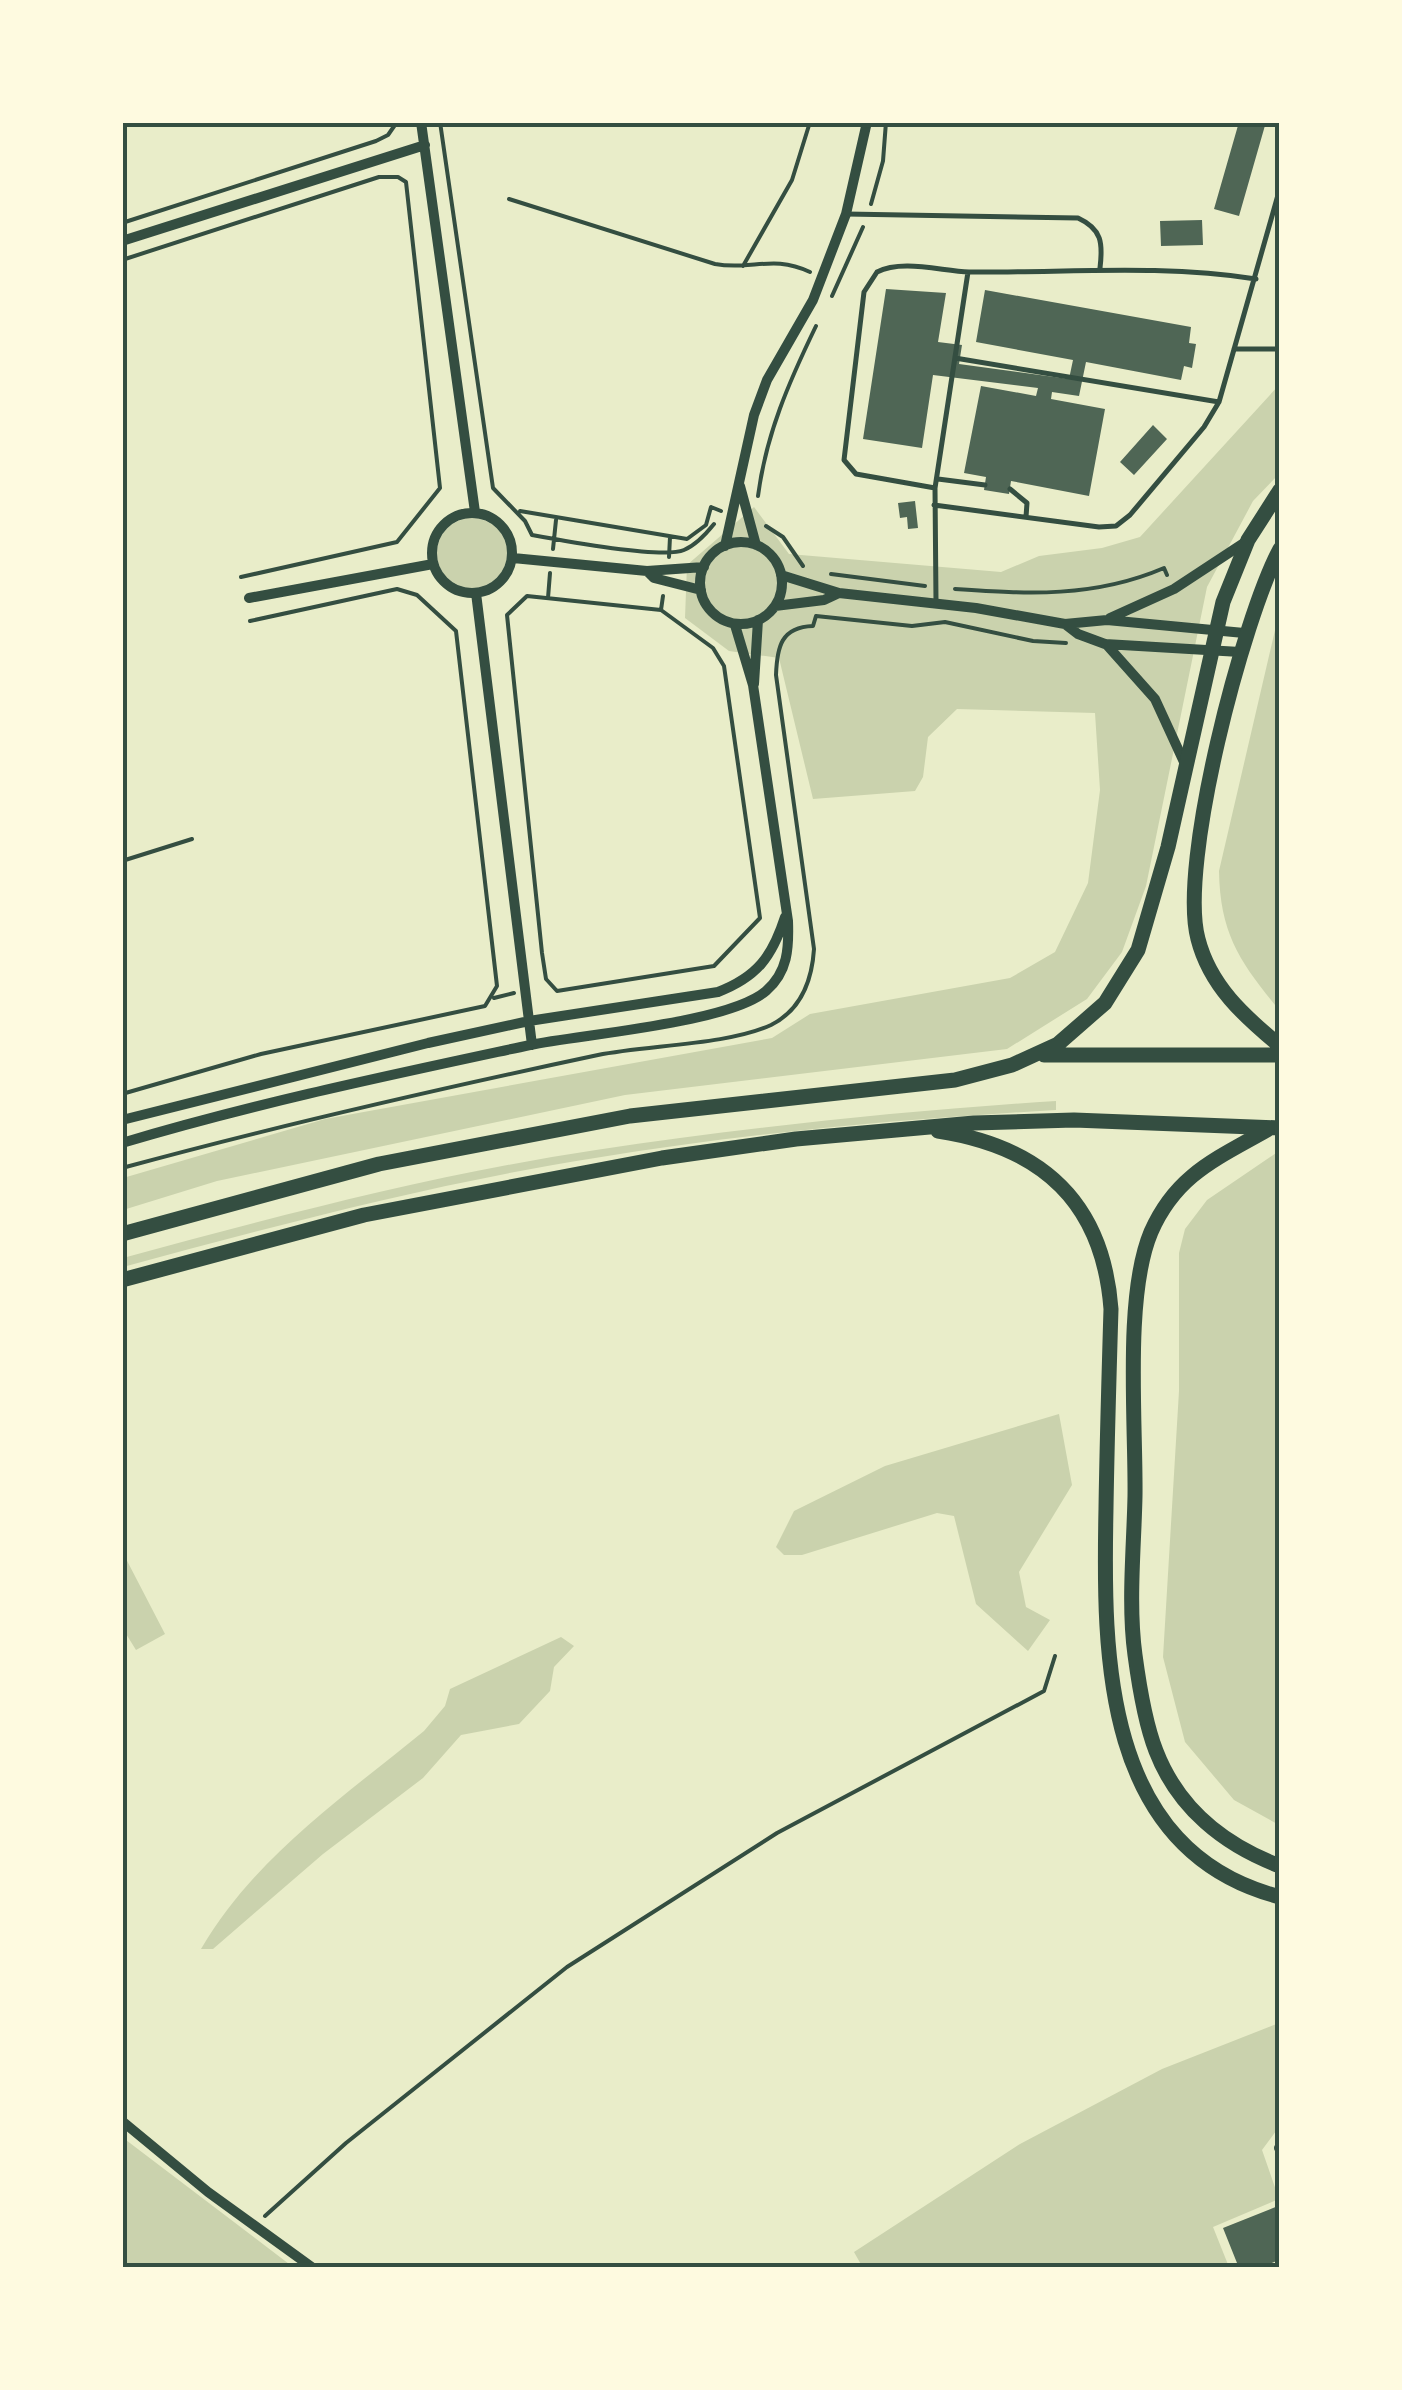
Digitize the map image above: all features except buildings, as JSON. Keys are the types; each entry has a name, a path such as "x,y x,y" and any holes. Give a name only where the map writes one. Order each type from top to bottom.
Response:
{"highway":[{"path":"1038,1055 1092,1017 1132,962 1154,901 1215,632 1248,540 1280,490"},
{"path":"1280,548 1244,632 1204,817 1193,909 1202,953 1218,985 1280,1046"},
{"path":"122,1234 379,1164 630,1116 955,1080 1038,1055 1280,1055"},
{"path":"122,1280 364,1215 662,1158 915,1127 1074,1120 1274,1129"},
{"path":"915,1127 1004,1146 1056,1180 1076,1201 1096,1235 1108,1267 1111,1309 1104,1616 1108,1668 1125,1743 1149,1799 1182,1841 1223,1874 1280,1897"},
{"path":"1274,1129 1196,1168 1174,1194 1150,1234 1137,1295 1134,1653 1156,1750 1171,1780 1220,1836 1280,1866"}],"street":[{"path":"420,122 476,512"},
{"path":"122,1143 532,1045 742,1006 766,991 784,967 789,950 786,912 754,685 735,625 710,610 701,590 704,567 725,546 754,415 822,277 846,214 866,122"},
{"path":"122,241 425,145"},
{"path":"740,486 756,545 776,562 782,575 775,606"},
{"path":"476,512 499,522 512,544 513,558 500,582 476,593 450,586 433,564 434,539 440,527 462,513 476,512"},
{"path":"1108,620 1174,590 1248,540"},
{"path":"725,546 756,545"},
{"path":"513,558 647,571 704,567"},
{"path":"249,598 433,564"},
{"path":"647,571 654,578 701,590"},
{"path":"782,575 839,593 936,602 1065,624 1108,620 1244,632"},
{"path":"476,593 532,1045"},
{"path":"735,625 758,620 775,606 824,600 839,593"},
{"path":"754,685 758,620"},
{"path":"1065,624 1078,634 1105,644 1240,652"},
{"path":"1105,644 1155,699 1184,762"},
{"path":"122,1120 320,1067 529,1021 718,992 747,981 762,967 776,944 786,912"},
{"path":"122,2121 313,2268"}],"lane":[{"path":"934,505 1099,527 1124,522 1204,427 1218,402 1280,188"},
{"path":"846,214 1078,218 1092,224 1102,239 1100,268"},
{"path":"936,488 856,474 844,460 864,292 872,276 882,269 968,272 1100,268 1207,271 1256,279"},
{"path":"936,602 934,505 968,272"},
{"path":"1234,349 1280,350"},
{"path":"955,358 1218,402"},
{"path":"937,479 984,485"},
{"path":"1010,488 1027,503 1026,516"}],"path":[{"path":"122,223 376,141 388,135 396,122"},
{"path":"440,122 493,488 517,512 532,535 669,553 682,552 722,516 730,514"},
{"path":"743,266 792,180 810,122"},
{"path":"869,214 883,161 886,122"},
{"path":"122,260 386,176 398,176 409,189 440,488 398,542 241,577"},
{"path":"508,198 715,264 788,262 822,277"},
{"path":"517,512 687,539 706,526 711,507 730,514"},
{"path":"1164,568 1174,590"},
{"path":"122,1094 262,1054 485,1006 494,998 497,986 456,631 416,595 397,589 250,621"},
{"path":"660,610 527,596 506,615 542,953 546,979 557,991 714,966 760,918 724,666 713,648 698,641 679,622 671,621"},
{"path":"122,1168 321,1114 604,1054 771,1024 798,1003 809,981 814,949 776,675 777,649 783,638 802,626 813,626 816,616 912,626 945,622 1033,641 1070,643"},
{"path":"122,861 192,840"},
{"path":"254,2226 346,2144 567,1967 776,1834 1044,1691 1055,1656"}],"green space":[{"path":"1279,385 1279,474 1253,501 1207,587 1146,886 1122,952 1087,999 1007,1049 625,1095 217,1181 123,1210 123,1178 325,1119 772,1038 810,1014 1010,978 1055,952 1088,883 1100,790 1095,713 957,709 928,737 923,777 915,791 813,799 779,658 729,651 685,618 687,565 754,507 789,554 1001,572 1039,556 1102,548 1140,537"},
{"path":"472,518 497,528 507,553 497,578 472,588 447,578 437,553 447,528"},
{"path":"1279,613 1279,1010 1244,962 1228,931 1219,871"},
{"path":"1056,1101 1056,1110 767,1134 535,1168 358,1206 123,1267 123,1258 240,1227 358,1197 536,1160 768,1127"},
{"path":"1279,1151 1279,1825 1234,1800 1185,1742 1163,1657 1179,1391 1179,1253 1185,1229 1207,1200"},
{"path":"1059,1414 1072,1485 1019,1572 1026,1607 1050,1620 1028,1651 976,1604 954,1516 937,1513 802,1555 784,1555 776,1547 794,1511 885,1466"},
{"path":"123,1553 165,1634 136,1650 123,1629"},
{"path":"561,1637 574,1646 554,1667 550,1691 519,1724 461,1735 423,1778 323,1854 213,1949 201,1949 223,1916 274,1857 424,1731 445,1706 450,1689"},
{"path":"1279,2023 1279,2127 1262,2150 1279,2199 1213,2227 1229,2267 863,2268 854,2252 1020,2144 1162,2069"},
{"path":"122,2137 293,2267 123,2267"}]}
